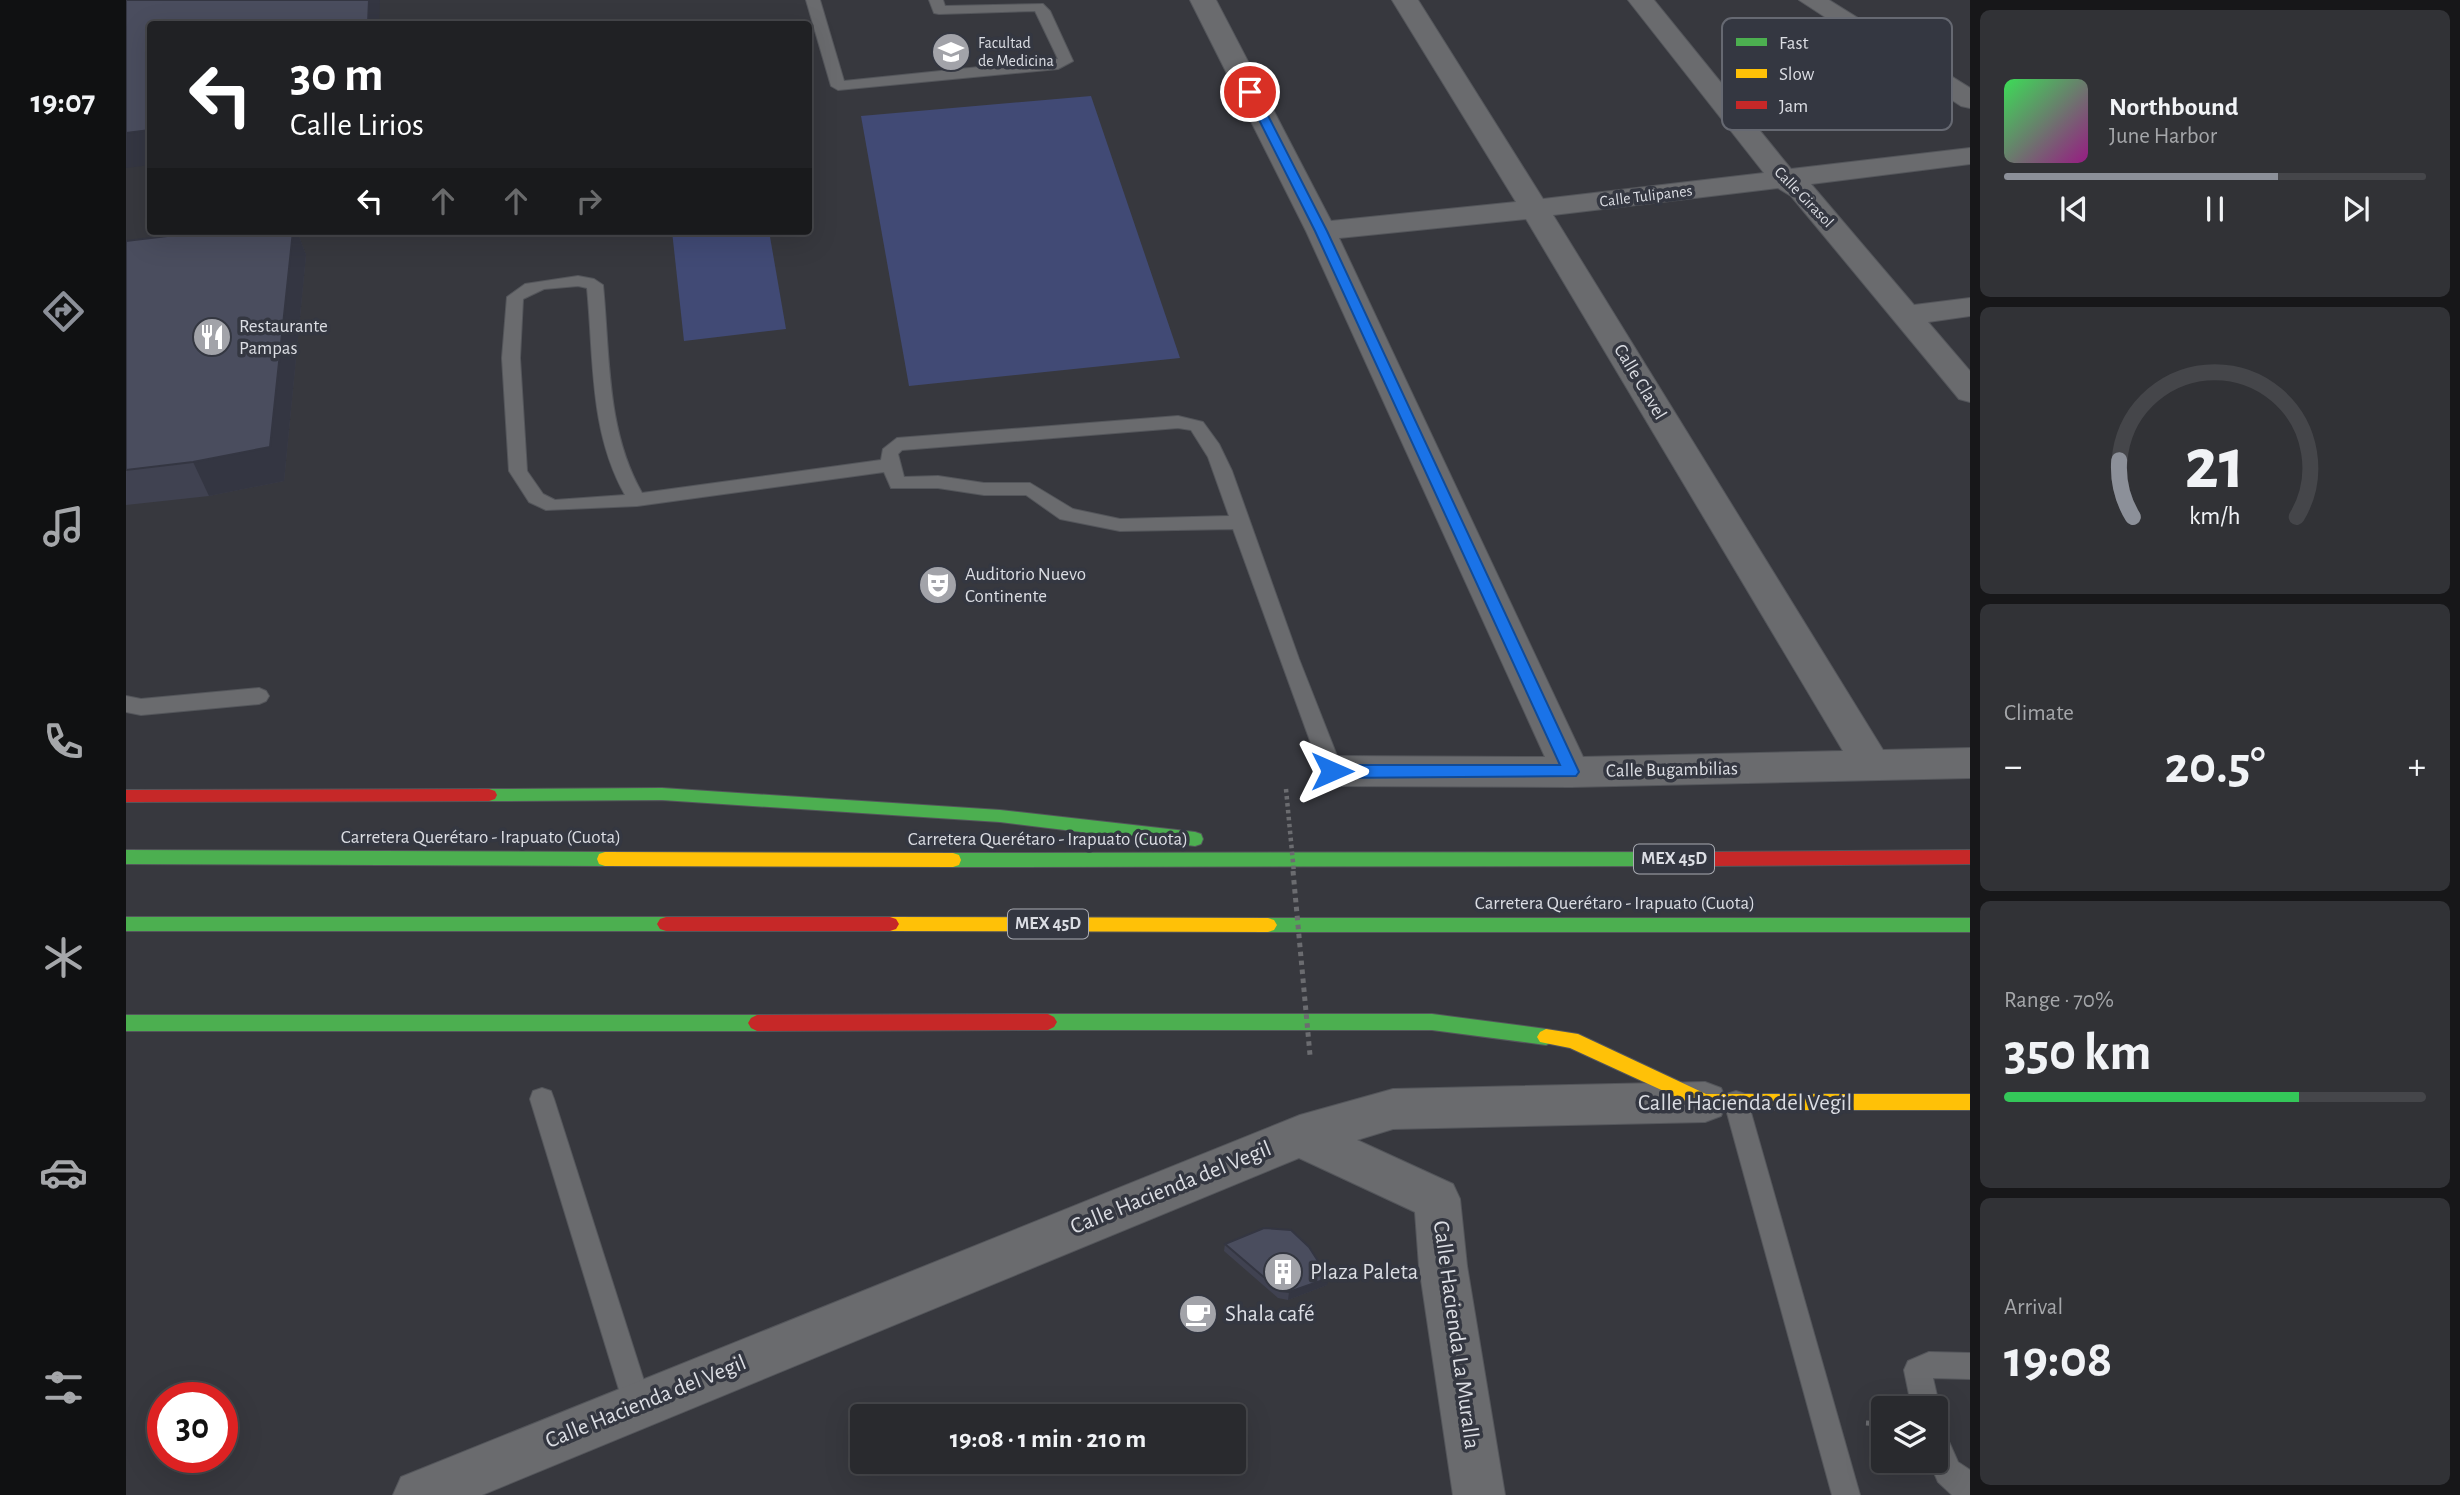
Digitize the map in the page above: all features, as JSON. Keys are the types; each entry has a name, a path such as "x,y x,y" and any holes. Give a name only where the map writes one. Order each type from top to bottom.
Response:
{"main road":[{"path":"126,796 662,794 1000,816 1378,860"},
{"name":"Carretera Querétaro - Irapuato (Cuota)","path":"126,857 1378,860 1970,857"},
{"name":"Carretera Querétaro - Irapuato (Cuota)","path":"126,924 1970,925"},
{"path":"126,1023 1432,1022 1572,1040 1720,1102"},
{"name":"Calle Hacienda del Vegil","path":"1720,1102 1970,1102"}],"street":[{"path":"1203,0 1321,231 1570,772"},
{"name":"Calle Clavel","path":"1405,0 1535,209 1873,767"},
{"name":"Calle Girasol","path":"1641,0 1722,101"},
{"path":"1812,0 1840,18"},
{"path":"1952,89 1970,100"},
{"name":"Calle Girasol","path":"1745,130 1784,179 1801,190 1970,392"},
{"name":"Calle Tulipanes","path":"1321,231 1535,209 1970,156"},
{"path":"1908,315 1970,307"},
{"name":"Calle Bugambilias","path":"1332,771 1570,772 1970,763"},
{"name":"Calle Hacienda del Vegil","path":"419,1495 1300,1136 1393,1109 1720,1102"},
{"name":"Calle Hacienda La Muralla","path":"1300,1136 1437,1199 1443,1266 1479,1495"}],"lane":[{"path":"813,0 838,86 1058,65 1066,61 1043,11 1038,7 939,10 936,0"},
{"path":"637,500 622,479 612,447 600,365 595,285 577,280 525,289 514,297 511,358 518,471 536,498 553,506 637,500 890,465"},
{"path":"1240,522 1119,525 1068,514 1030,489 984,489 938,482 898,484 890,465 889,453 897,444 1178,422 1195,424 1202,430 1222,472 1240,522 1313,726 1332,771"},
{"path":"126,704 141,707 259,696"},
{"path":"542,1099 638,1406"},
{"path":"1720,1102 1846,1495"},
{"path":"1923,1396 1918,1370 1929,1366 1970,1366"},
{"path":"1948,1472 1960,1484 1970,1485"}],"path":[{"path":"1286,789 1310,1055"}],"shaded area":[{"path":"1091,96 1180,358 909,386 861,116"},
{"path":"672,235 770,235 786,329 684,341"}],"building":[{"path":"126,0 369,0 368,21 147,21 147,130 126,133"},
{"name":"Restaurante Pampas","path":"176,235 293,235 270,447 193,462 126,470 126,241"},
{"name":"Plaza Paleta","path":"1264,1228 1291,1230 1309,1247 1329,1278 1289,1292 1280,1291 1225,1244"}],"traffic: fast":[{"path":"489,795 662,794 1000,816 1195,839"},
{"path":"126,857 605,859"},
{"path":"953,860 1709,859"},
{"path":"126,924 666,924"},
{"path":"1268,925 1970,925"},
{"path":"1048,1022 1432,1022 1546,1037"},
{"path":"126,1023 757,1023"}],"traffic: slow":[{"path":"605,859 953,860"},
{"path":"890,924 1268,925"},
{"path":"1546,1037 1572,1040 1705,1102 1970,1102"}],"traffic: jam":[{"path":"126,796 489,795"},
{"path":"1709,859 1970,857"},
{"path":"666,924 890,924"},
{"path":"757,1023 1048,1022"}],"place":[{"name":"Facultad de Medicina","path":"951,52"},
{"name":"Restaurante Pampas","path":"212,337"},
{"name":"Auditorio Nuevo Continente","path":"938,585"},
{"name":"Plaza Paleta","path":"1283,1272"},
{"name":"Shala café","path":"1198,1314"}],"route":[{"path":"1250,92 1321,231 1570,772 1332,771"}]}
